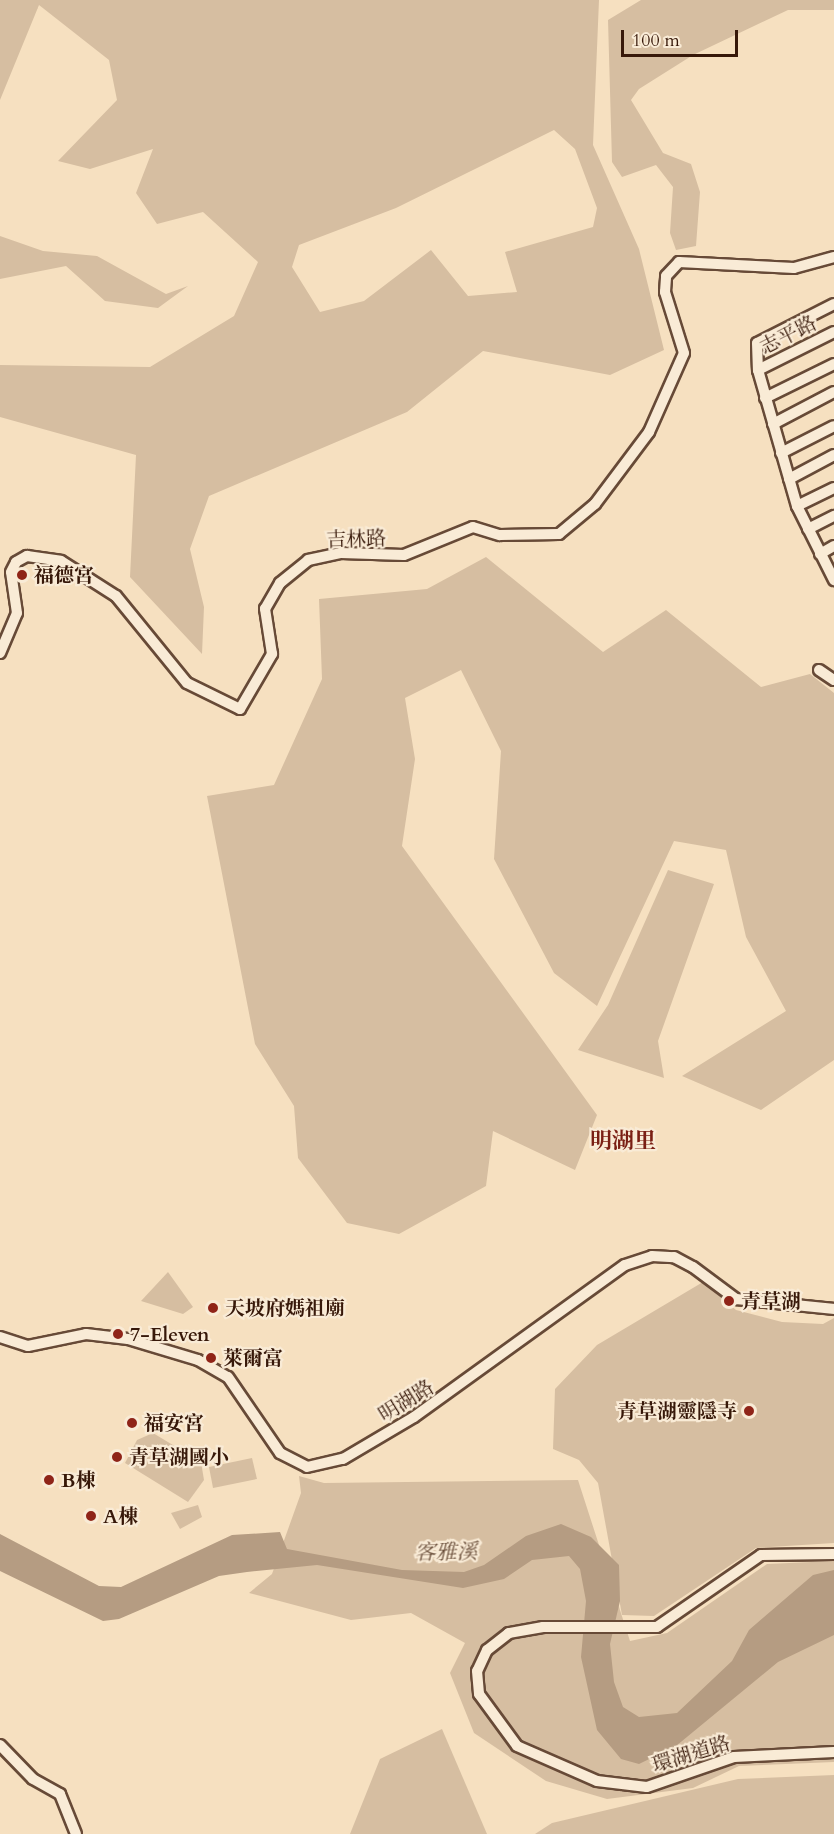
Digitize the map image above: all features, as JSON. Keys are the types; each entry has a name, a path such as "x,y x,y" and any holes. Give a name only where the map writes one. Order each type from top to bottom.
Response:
{"street":[{"name":"吉林路","path":"0,653 17,613 11,572 16,562 27,556 61,561 116,596 187,683 240,709 272,654 265,609 280,583 308,560 341,553 404,555 473,527 500,535 560,534 595,504 649,432 684,353 665,292 666,276 679,262 794,268 834,257"},
{"name":"志平路","path":"834,304 757,343 758,370 797,506 834,578"},
{"name":"志平路","path":"758,370 834,332"},
{"path":"765,398 834,364"},
{"path":"773,424 834,392"},
{"path":"781,453 834,426"},
{"path":"789,478 834,454"},
{"path":"797,506 834,488"},
{"path":"808,529 834,516"},
{"path":"820,554 834,546"},
{"path":"819,670 834,680"},
{"name":"明湖路","path":"0,1337 28,1346 86,1334 128,1339 198,1360 228,1377 280,1453 292,1463 317,1467 343,1459 414,1417 625,1265 652,1256 674,1257 693,1267 736,1299 834,1309"},
{"name":"環湖道路","path":"834,1554 761,1555 657,1627 615,1630 572,1627 509,1633 487,1650 477,1671 479,1694 498,1723 536,1758 597,1781 648,1787 734,1757 834,1752"},
{"path":"0,1745 33,1779 60,1794 76,1834"}],"shaded area":[{"path":"0,0 599,0 593,145 639,249 664,350 610,375 483,351 407,412 209,496 190,549 204,607 202,654 130,577 136,455 0,417 0,365 150,367 234,316 258,262 203,212 157,224 136,193 153,149 90,169 58,161 117,100 109,60 39,5 0,100","holes":["554,130 575,149 597,208 593,227 505,252 517,292 468,296 431,250 364,301 320,312 292,267 299,245 396,208"]},
{"path":"641,0 834,0 834,10 788,10 693,55 639,89 631,100 663,153 691,164 700,192 696,246 676,250 670,233 673,187 656,165 622,177 612,162 608,20"},
{"path":"0,236 43,251 97,256 166,294 188,286 158,308 105,301 66,266 0,279"},
{"path":"486,557 603,652 666,610 761,687 810,674 834,693 834,1060 761,1110 682,1076 786,1011 746,937 726,850 674,841 597,1006 554,973 494,859 501,751 461,670 405,698 415,759 402,846 597,1115 575,1170 493,1131 486,1186 399,1234 347,1223 298,1158 294,1106 255,1044 207,796 274,785 322,679 319,599 427,589"},
{"path":"668,870 714,884 658,1041 664,1078 578,1050 608,1005"},
{"path":"168,1272 193,1307 183,1314 141,1301"},
{"path":"703,1282 736,1310 782,1322 823,1324 834,1318 834,1543 756,1548 654,1616 622,1615 598,1483 579,1460 553,1449 555,1389 597,1345"},
{"path":"153,1433 201,1462 204,1480 188,1502 125,1463 137,1440"},
{"path":"252,1458 257,1479 213,1488 209,1467"},
{"path":"299,1476 324,1483 578,1480 630,1641 667,1633 767,1564 834,1561 834,1762 739,1766 693,1788 607,1799 546,1781 474,1733 450,1673 465,1643 411,1613 351,1620 249,1593 272,1574 301,1493"},
{"path":"198,1505 202,1517 180,1529 171,1513"},
{"name":"客雅溪","path":"561,1524 591,1537 619,1565 620,1601 610,1644 614,1682 623,1707 639,1717 677,1713 732,1661 749,1630 813,1575 834,1570 834,1635 778,1662 676,1746 639,1764 621,1759 597,1730 581,1657 586,1601 580,1569 569,1556 532,1560 504,1579 463,1588 317,1565 247,1572 219,1576 119,1619 103,1621 0,1571 0,1534 99,1586 121,1587 232,1535 280,1532 287,1549 402,1570 464,1572 484,1565 526,1536"},
{"path":"442,1729 487,1834 350,1834 380,1759"},
{"path":"834,1775 834,1834 535,1834 552,1823 738,1779"}],"place":[{"name":"福德宮","path":"22,575"},
{"name":"青草湖","path":"729,1301"},
{"name":"天坡府媽祖廟","path":"213,1308"},
{"name":"7-Eleven","path":"118,1334"},
{"name":"萊爾富","path":"211,1358"},
{"name":"青草湖靈隱寺","path":"749,1411"},
{"name":"福安宮","path":"132,1423"},
{"name":"青草湖國小","path":"117,1457"},
{"name":"B棟","path":"49,1480"},
{"name":"A棟","path":"91,1516"}],"district":[{"name":"明湖里","path":"623,1142"}]}
